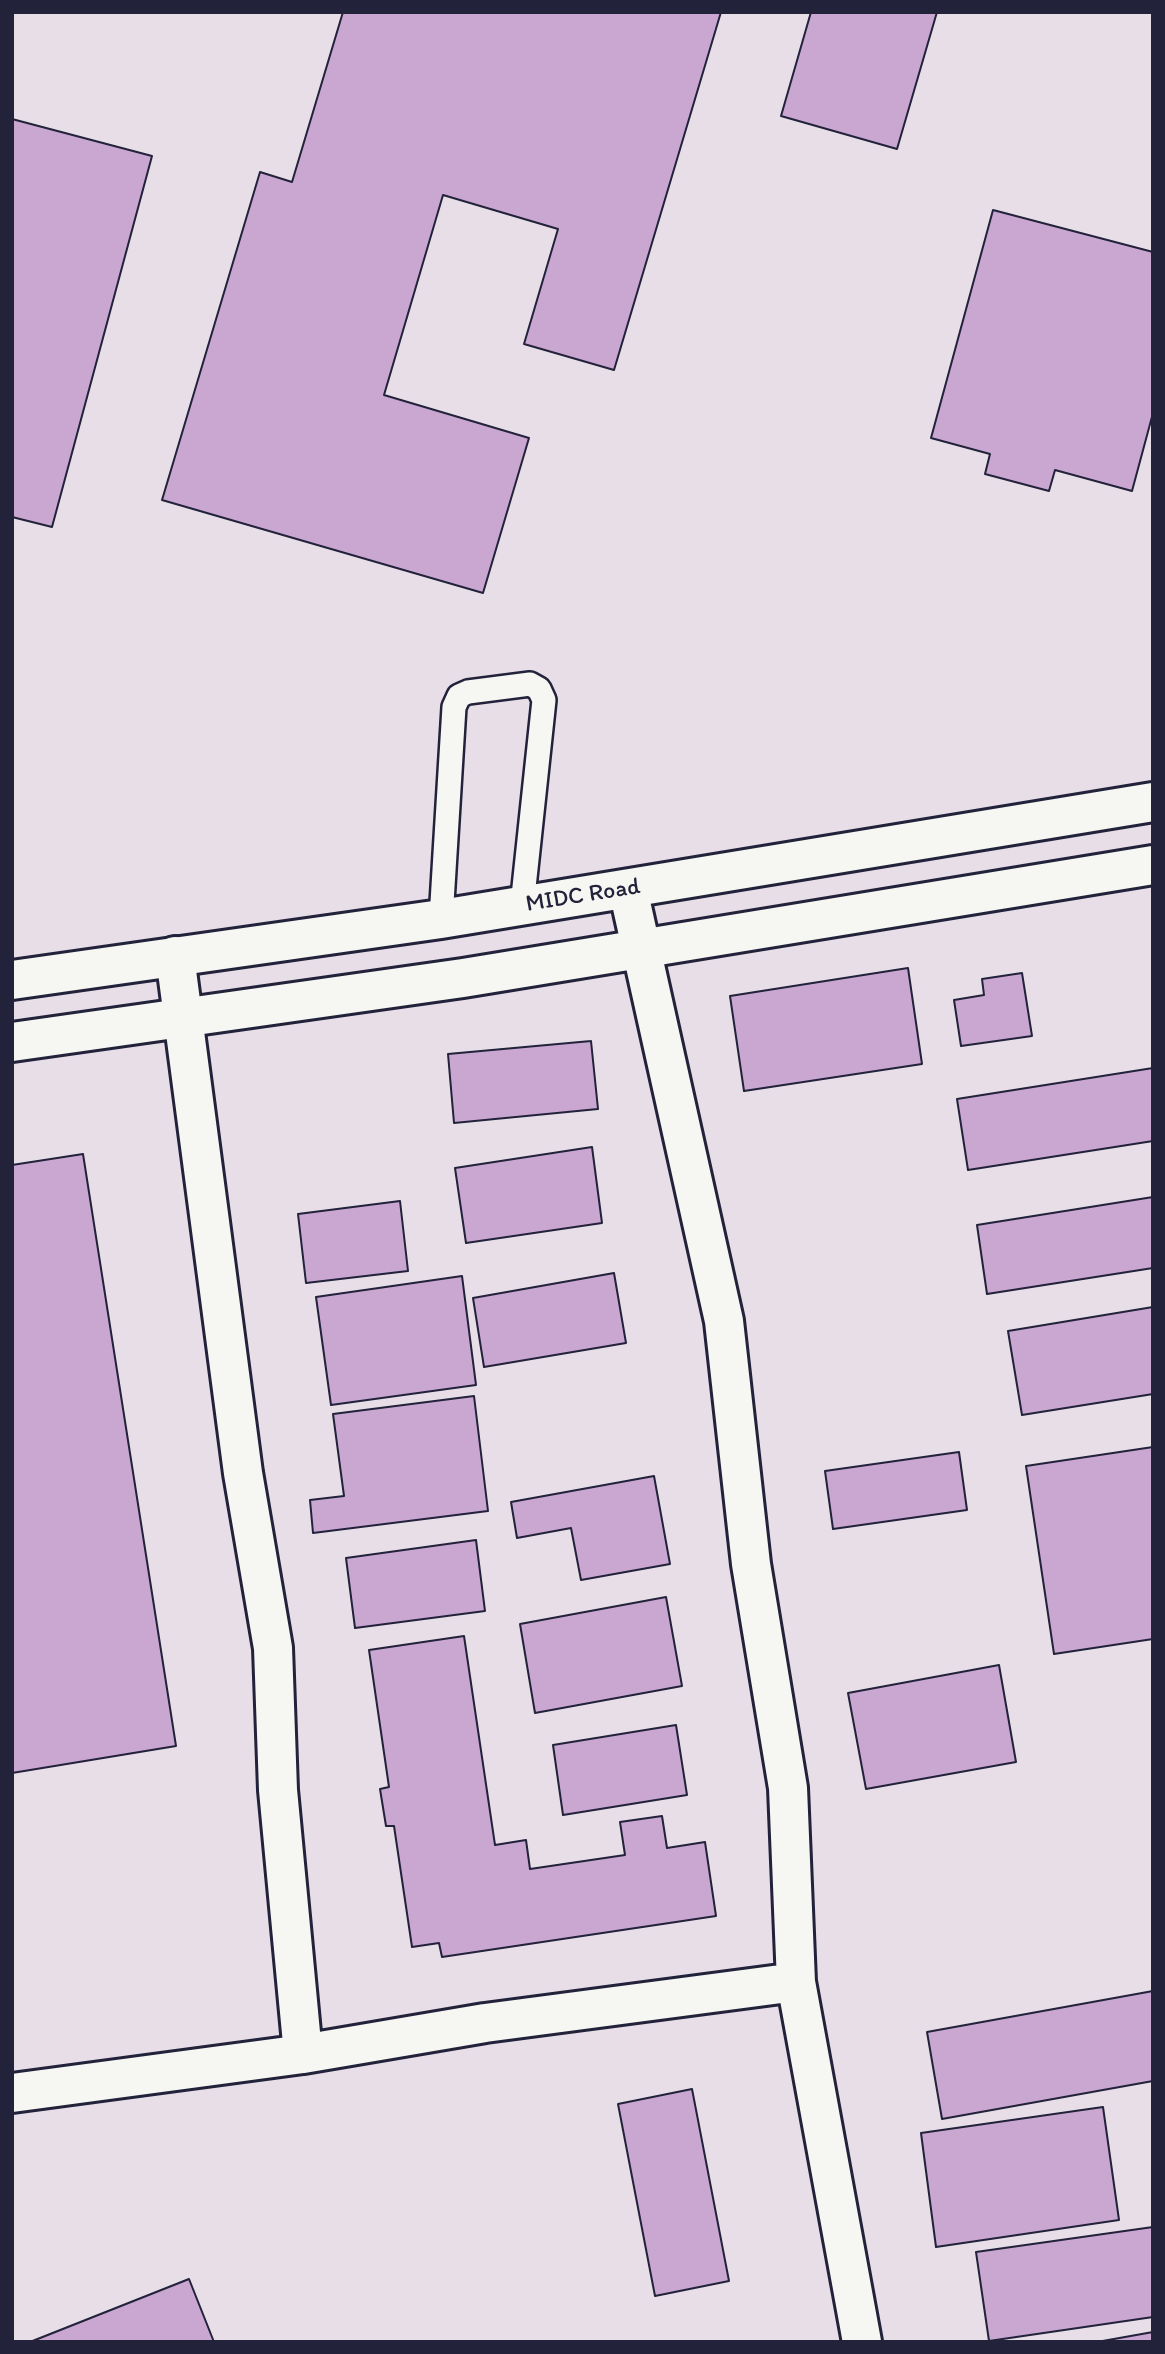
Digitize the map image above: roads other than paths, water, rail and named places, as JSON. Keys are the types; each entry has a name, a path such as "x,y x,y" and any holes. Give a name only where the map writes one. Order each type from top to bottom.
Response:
{"street":[{"name":"MIDC Road","path":"12,980 441,919 1153,802"},
{"path":"12,1042 463,978 1153,865"},
{"path":"628,889 724,1321 751,1564 789,1788 796,1982 862,2342"},
{"path":"175,956 243,1473 273,1648 278,1790 303,2054"},
{"path":"12,2093 303,2054 485,2023 796,1982"}],"lane":[{"path":"441,919 454,707 459,696 468,692 530,684 539,689 544,700 522,906"}]}
